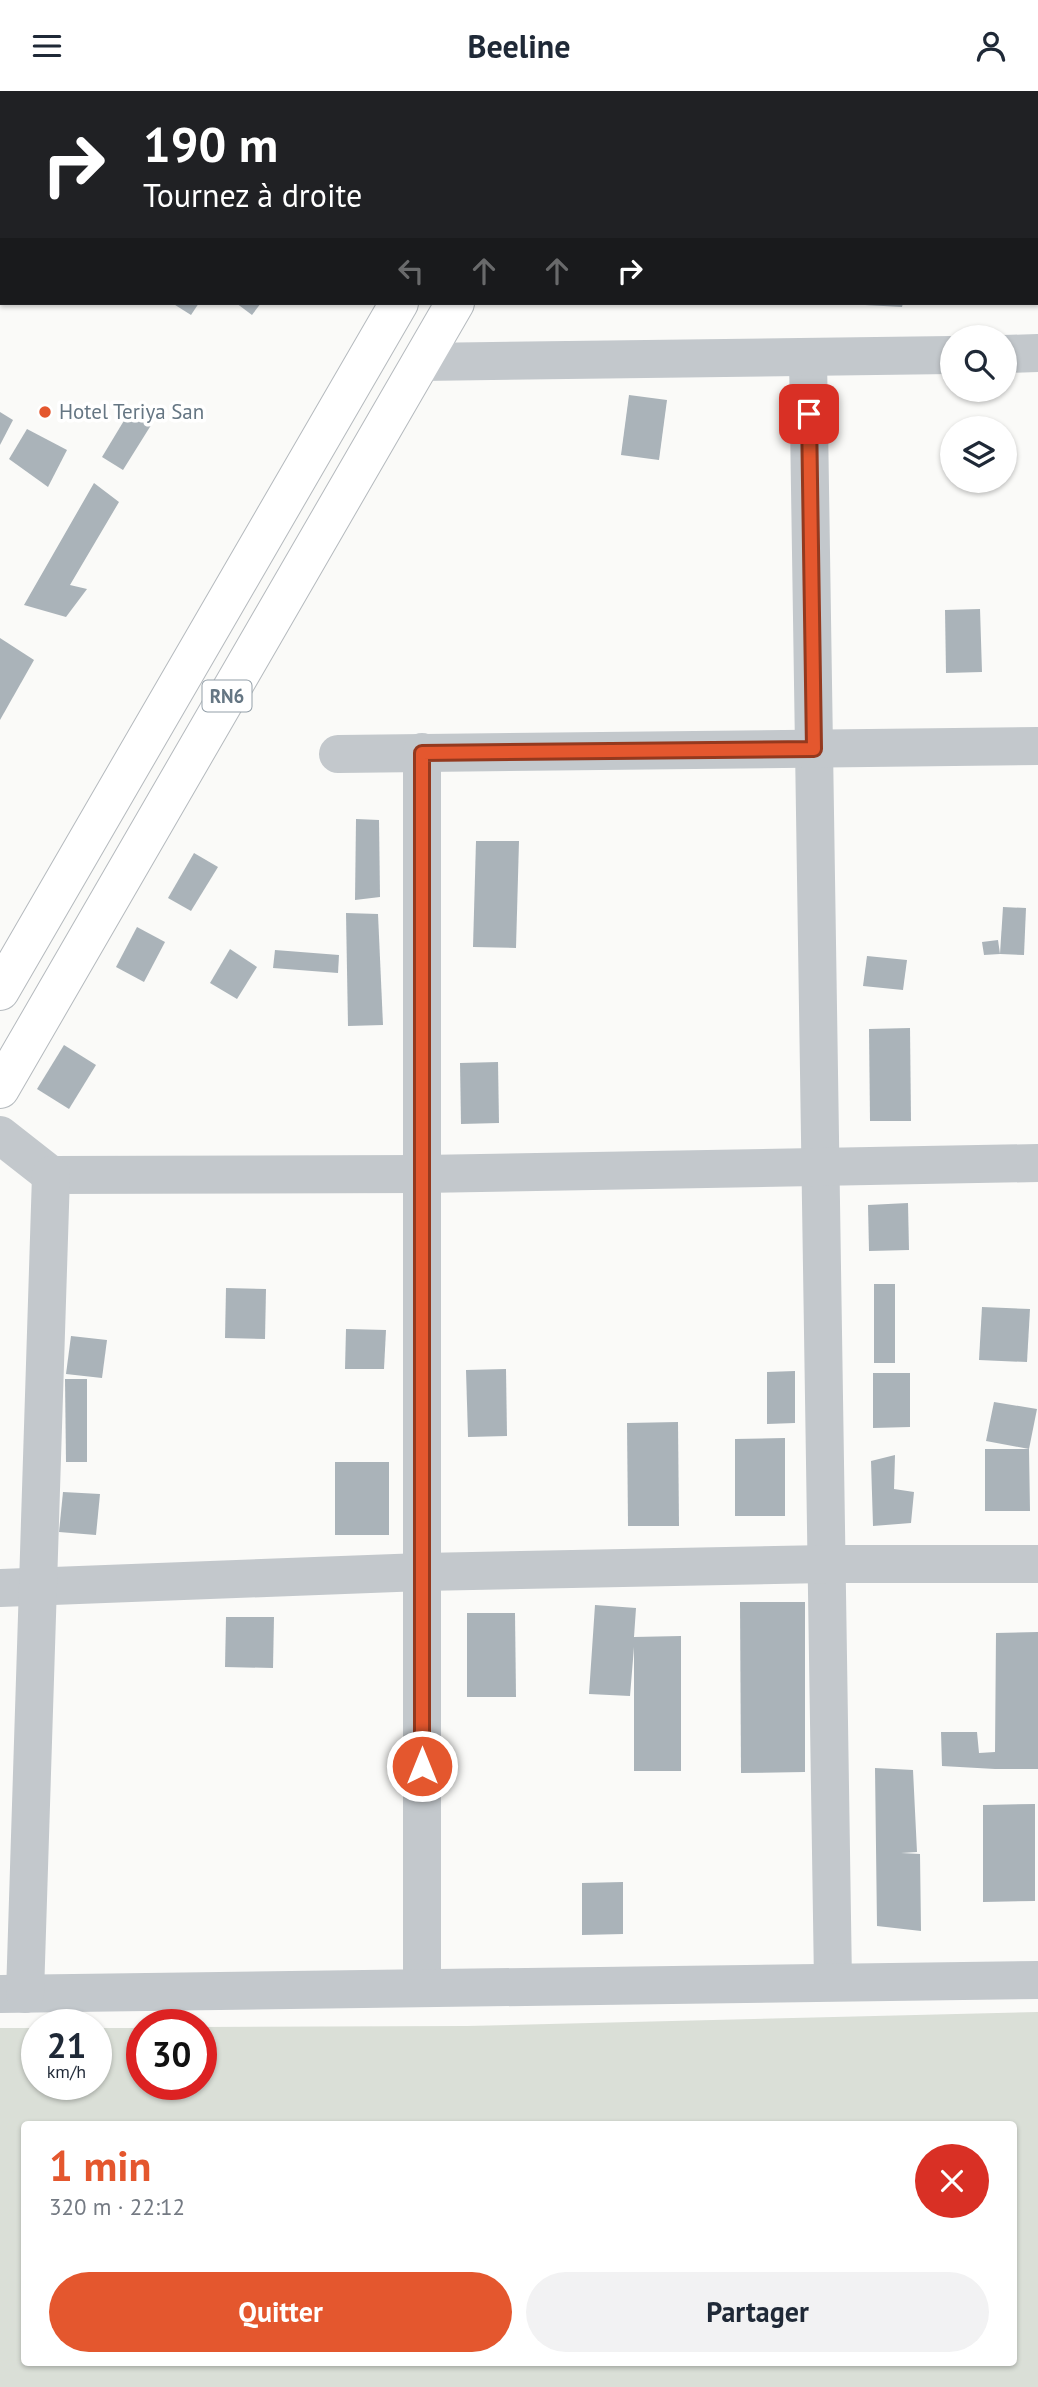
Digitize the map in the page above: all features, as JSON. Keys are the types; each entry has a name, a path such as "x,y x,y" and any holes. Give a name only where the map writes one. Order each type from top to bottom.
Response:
{"main road":[{"name":"RN6","path":"0,991 398,305"},
{"name":"RN6","path":"0,1089 454,305"}],"street":[{"path":"1017,354 1038,353"},
{"path":"421,362 940,355"},
{"path":"808,358 833,1982"},
{"path":"338,754 1038,746"},
{"path":"422,753 422,1988"},
{"path":"0,1135 51,1175 422,1174 1038,1163"},
{"path":"51,1175 38,1585 13,1994 1038,1980"},
{"path":"0,1588 422,1571 826,1564 1038,1564"}],"shaded area":[{"path":"1038,2012 1038,2387 0,2387 0,2028 21,2028 21,2100 112,2100 112,2028 126,2028 126,2100 217,2100 217,2027 467,2026"}],"building":[{"path":"175,305 198,305 191,315"},
{"path":"239,305 260,305 252,315"},
{"path":"865,305 902,305 902,307"},
{"path":"629,395 667,400 659,460 621,455"},
{"path":"131,409 153,422 123,470 102,457"},
{"path":"0,412 13,420 0,445"},
{"path":"27,429 67,450 48,487 9,459"},
{"path":"94,483 119,502 70,585 87,589 66,617 24,605"},
{"path":"980,609 982,672 946,673 945,610"},
{"path":"0,638 34,660 0,720"},
{"path":"356,819 379,820 380,897 355,900"},
{"path":"476,841 519,841 516,948 473,947"},
{"path":"194,853 218,867 191,911 168,898"},
{"path":"1003,907 1026,908 1024,955 1000,954"},
{"path":"346,913 378,914 383,1025 348,1026"},
{"path":"137,927 165,942 144,982 116,967"},
{"path":"998,940 1000,954 984,955 982,942"},
{"path":"230,949 257,967 237,999 210,983"},
{"path":"275,950 339,955 338,973 273,968"},
{"path":"867,956 907,960 903,990 863,986"},
{"path":"910,1028 911,1121 870,1121 869,1029"},
{"path":"64,1045 96,1065 69,1109 37,1089"},
{"path":"498,1062 499,1123 461,1124 460,1063"},
{"path":"908,1203 909,1250 869,1251 868,1205"},
{"path":"874,1284 895,1284 895,1363 874,1363"},
{"path":"226,1288 266,1289 265,1339 225,1338"},
{"path":"982,1307 1030,1309 1027,1362 979,1360"},
{"path":"346,1329 386,1330 384,1369 345,1369"},
{"path":"71,1336 107,1340 102,1378 66,1374"},
{"path":"506,1369 507,1436 468,1437 466,1370"},
{"path":"795,1371 795,1423 767,1424 767,1372"},
{"path":"873,1373 910,1373 910,1427 873,1428"},
{"path":"65,1379 87,1379 87,1462 66,1462"},
{"path":"994,1402 1037,1409 1029,1449 986,1441"},
{"path":"678,1422 679,1526 628,1526 627,1423"},
{"path":"785,1438 785,1516 735,1516 735,1439"},
{"path":"985,1449 1029,1449 1030,1511 985,1511"},
{"path":"895,1455 894,1489 914,1492 911,1523 873,1526 871,1461"},
{"path":"335,1462 389,1462 389,1535 335,1535"},
{"path":"63,1492 100,1494 96,1535 59,1532"},
{"path":"740,1602 805,1602 805,1772 741,1773"},
{"path":"595,1605 636,1608 634,1637 681,1636 681,1771 634,1771 634,1647 630,1696 589,1694"},
{"path":"467,1613 515,1613 516,1697 467,1697"},
{"path":"226,1617 274,1617 273,1668 225,1667"},
{"path":"1038,1632 1038,1769 942,1766 941,1732 977,1732 979,1753 995,1752 996,1633"},
{"path":"875,1768 913,1770 917,1852 901,1853 920,1854 921,1931 877,1926"},
{"path":"1035,1804 1035,1901 983,1902 983,1805"},
{"path":"623,1882 623,1934 582,1935 582,1883"}],"place":[{"name":"Hotel Teriya San","path":"45,412"}],"route":[{"path":"422,1766 422,753 814,749 809,414"}]}
